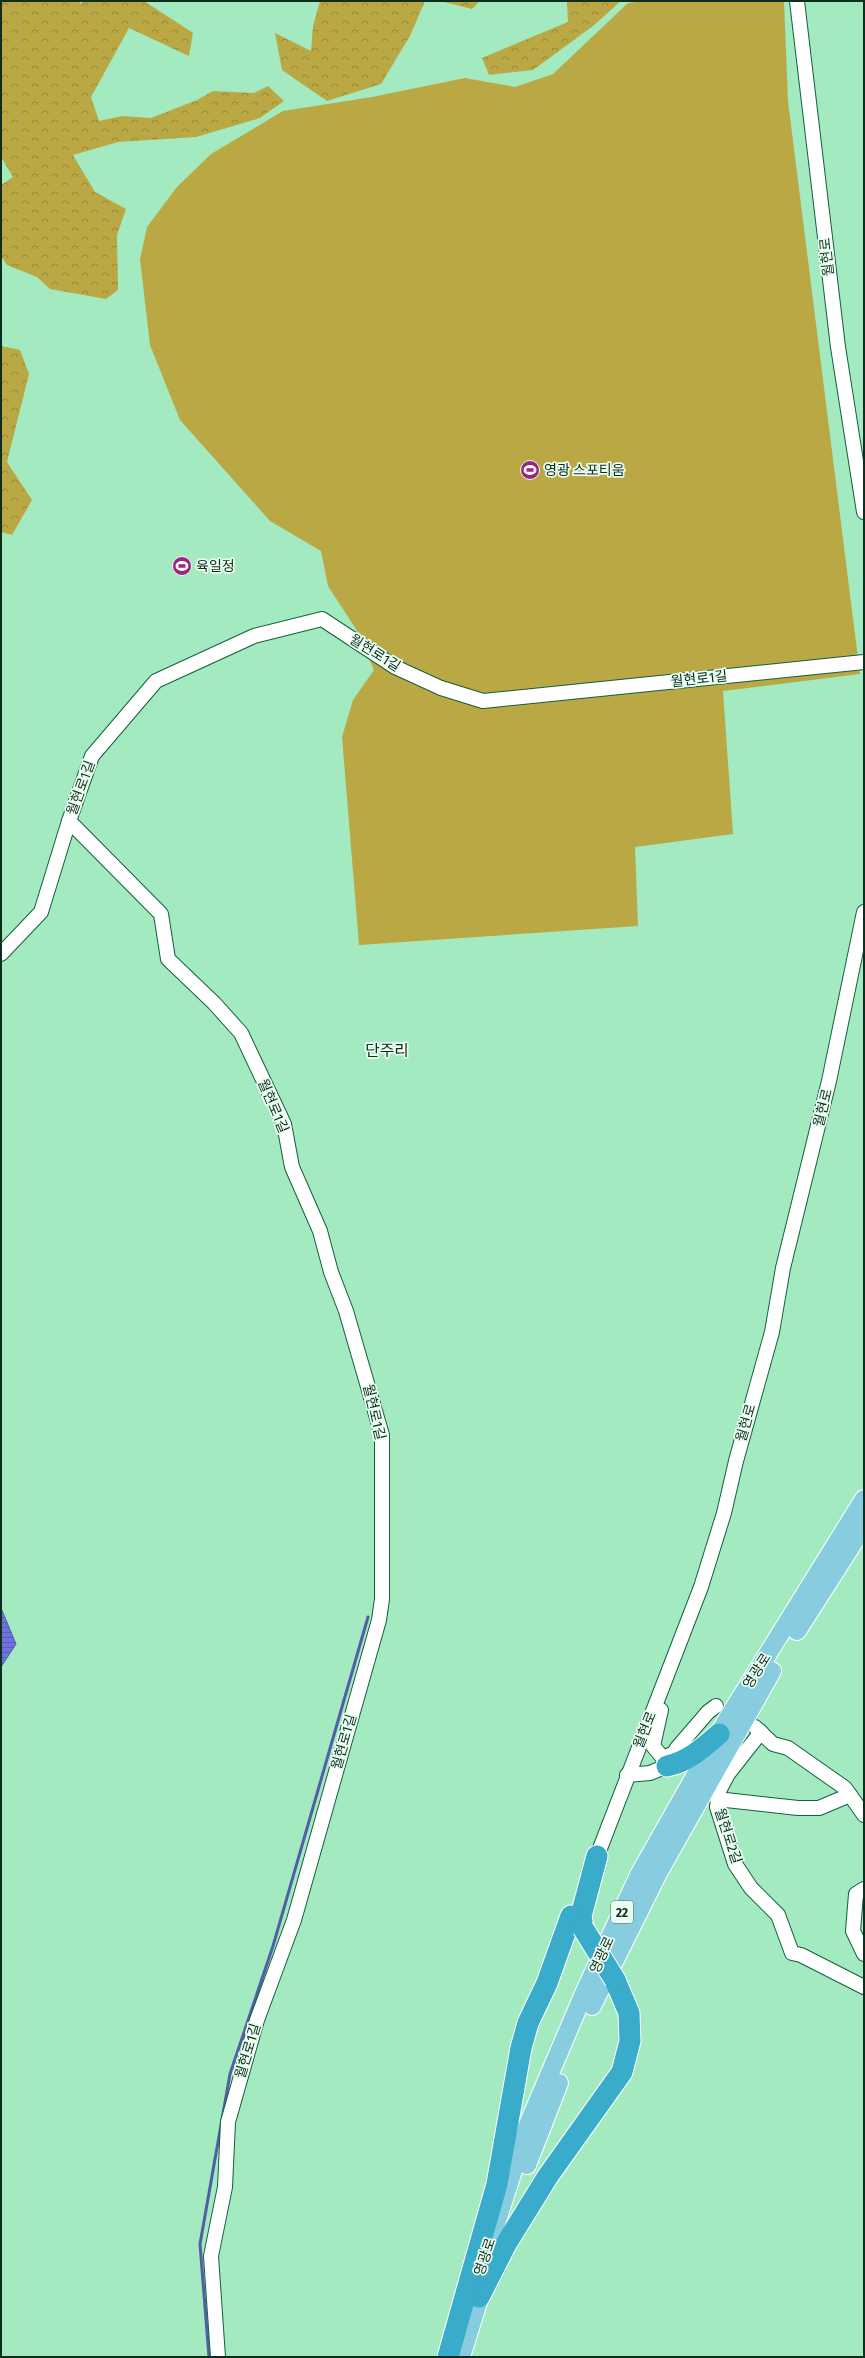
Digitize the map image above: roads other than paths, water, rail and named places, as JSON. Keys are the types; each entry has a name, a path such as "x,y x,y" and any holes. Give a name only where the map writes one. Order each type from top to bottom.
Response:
{"highway":[{"path":"671,1759 675,1764 696,1753 719,1734"},
{"path":"449,2357 498,2184 521,2048 528,2022 581,1916 597,1856"},
{"path":"479,2297 506,2244 548,2176 622,2072 630,2041 629,2013 615,1980 577,1922"}],"main road":[{"name":"영광로","path":"449,2357 496,2225 527,2127 579,2005 639,1875 719,1734 864,1499"},
{"name":"영광로","path":"461,2357 479,2297 556,2091 582,2028 626,1934 752,1705 803,1620 864,1526"}],"street":[{"name":"월현로","path":"797,1 838,347 864,512"},
{"name":"월현로1길","path":"218,2357 211,2256 225,2187 228,2122 257,2020 294,1920 379,1620 382,1599 382,1435 346,1311 331,1272 320,1231 292,1166 284,1124 241,1032 214,1003 168,959 161,914 69,821 92,756 156,681 254,636 322,620 396,667 442,688 484,701 864,662"},
{"path":"1,954 41,912 69,821"},
{"name":"월현로","path":"597,1856 627,1775 701,1587 724,1513 736,1461 772,1332 783,1268 829,1081 864,912"},
{"path":"671,1759 663,1758 653,1746 675,1656"},
{"path":"627,1775 650,1773 671,1759 708,1712 716,1706"},
{"name":"월현로2길","path":"864,1815 845,1788 788,1748 773,1744 758,1730 718,1791 717,1807 735,1864 751,1888 778,1915 792,1954 801,1955 864,1987"},
{"path":"717,1799 798,1808 819,1808 850,1794"},
{"path":"864,1889 856,1894 853,1931 864,1954"}],"waterway":[{"path":"209,2357 200,2244 230,2074 273,1946 368,1617"}],"place":[{"name":"영광 스포티움","path":"530,470"},
{"name":"육일정","path":"182,566"}],"district":[{"name":"단주리","path":"387,1050"}]}
